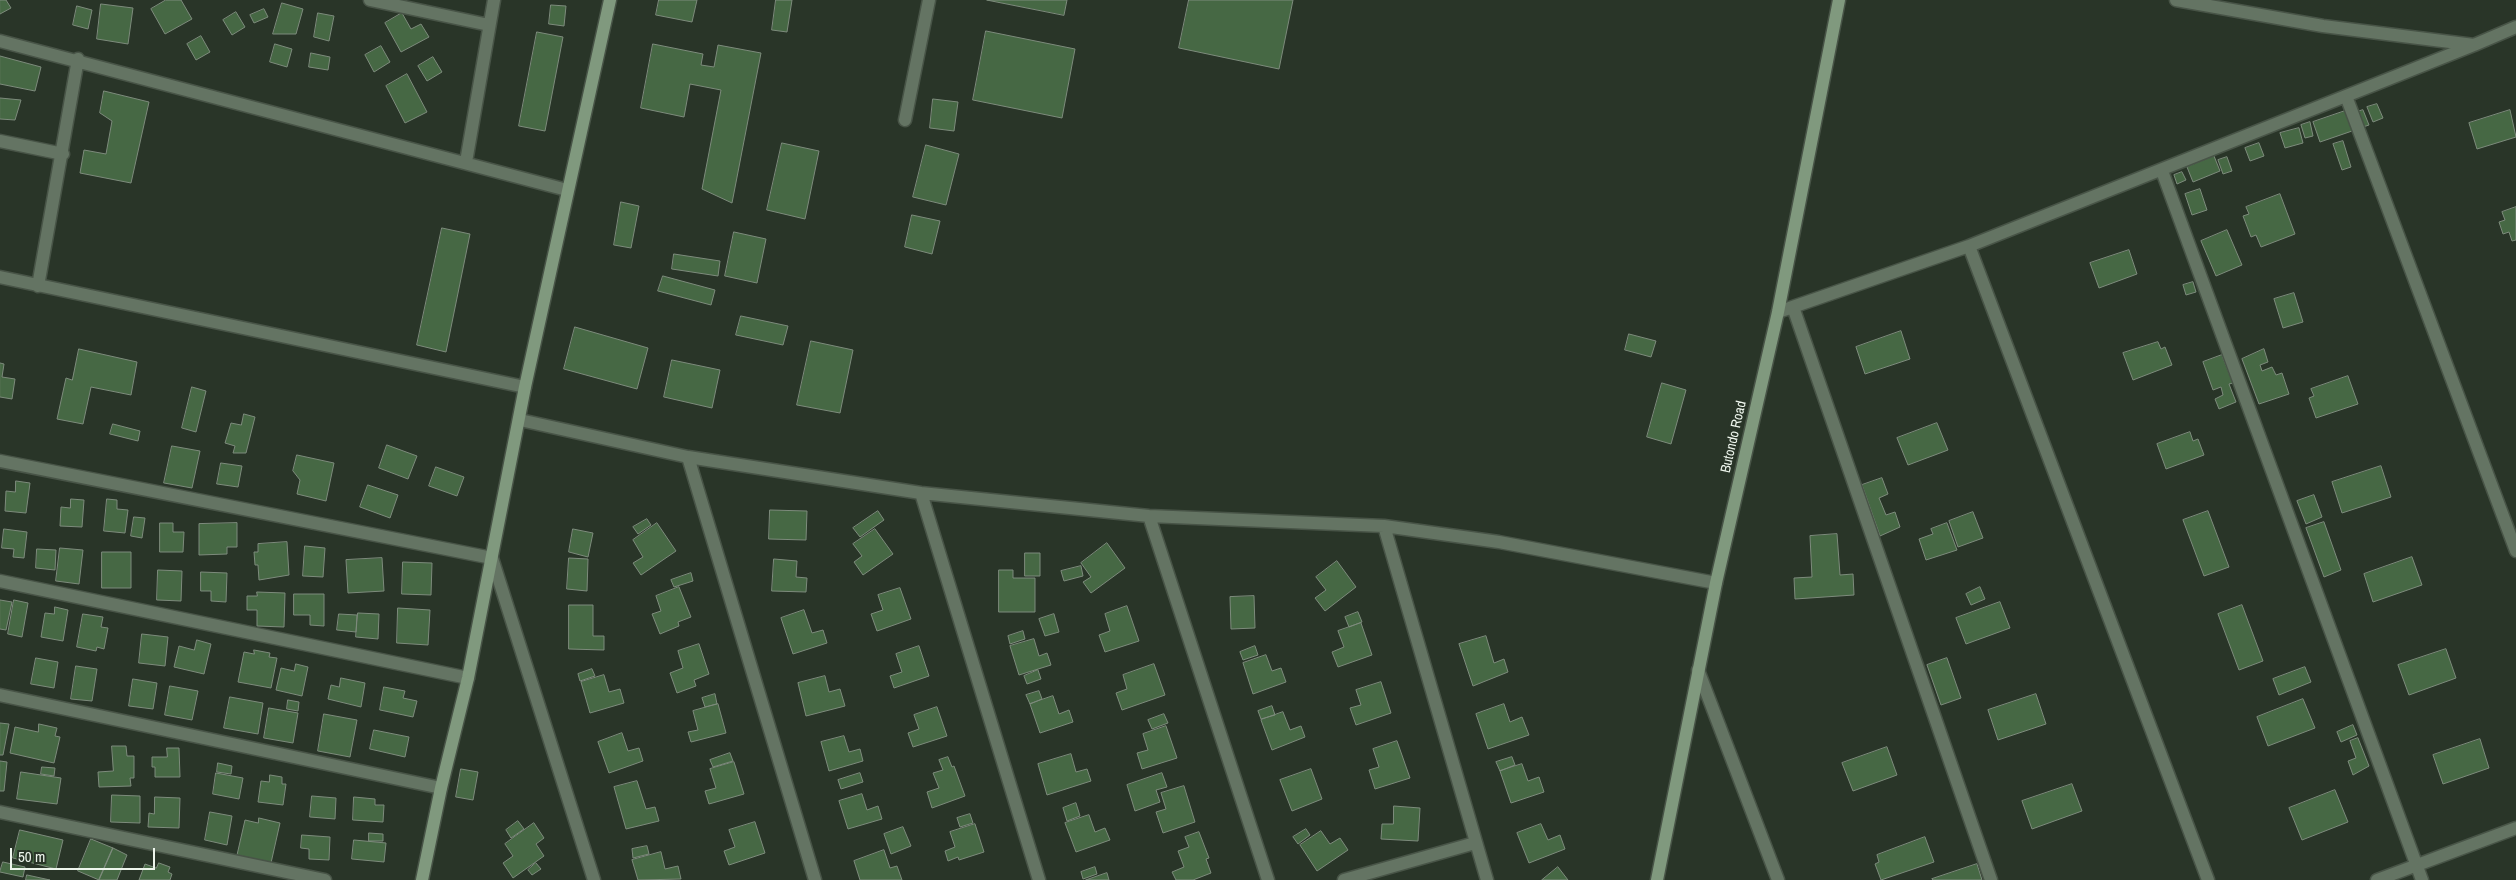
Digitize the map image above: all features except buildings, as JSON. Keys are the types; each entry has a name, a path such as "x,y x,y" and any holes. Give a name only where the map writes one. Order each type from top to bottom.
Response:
{"street":[{"path":"370,0 489,25"},
{"path":"466,162 494,0"},
{"path":"422,880 441,788 468,678 525,387 610,0"},
{"path":"904,120 929,0"},
{"name":"Butondo Road","path":"1657,880 1716,583 1778,312 1839,0"},
{"path":"2176,0 2323,26 2474,45"},
{"path":"1778,312 1969,246 2162,171 2516,27"},
{"path":"0,41 567,190"},
{"path":"38,286 63,154 78,60"},
{"path":"2346,96 2516,551"},
{"path":"0,141 63,154"},
{"path":"2162,171 2422,880"},
{"path":"1969,246 2208,880"},
{"path":"0,277 525,387"},
{"path":"1793,307 1991,880"},
{"path":"520,420 688,457 921,493 1149,516 1384,526 1499,542 1716,583"},
{"path":"688,457 815,880"},
{"path":"0,461 492,558"},
{"path":"921,493 1039,880"},
{"path":"1149,516 1268,880"},
{"path":"1384,526 1487,880"},
{"path":"492,558 594,880"},
{"path":"0,581 468,678"},
{"path":"1698,670 1778,880"},
{"path":"0,695 441,788"},
{"path":"0,812 324,880"},
{"path":"2377,880 2516,828"},
{"path":"1344,880 1475,843"}]}
